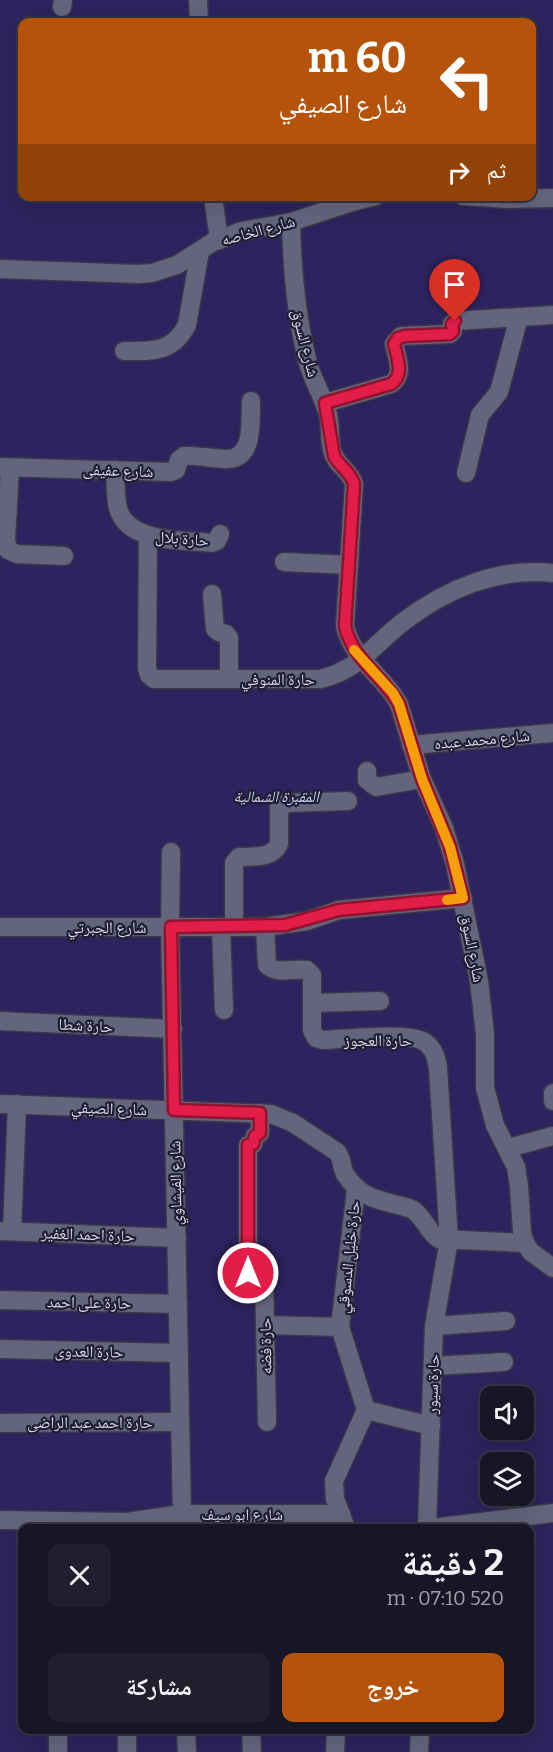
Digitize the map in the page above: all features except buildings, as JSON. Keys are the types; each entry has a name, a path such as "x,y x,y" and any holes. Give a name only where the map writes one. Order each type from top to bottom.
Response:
{"street":[{"path":"198,0 199,18"},
{"path":"536,198 553,198"},
{"path":"214,201 219,240"},
{"name":"شارع الخاصه","path":"0,269 152,273 177,265 219,240 242,231 291,222 357,201"},
{"name":"شارع السوق","path":"291,222 292,266 297,311 310,371 325,403 334,456 349,473 354,484 345,626 347,639 362,660 393,693 399,704 422,779 447,838 463,898 482,998 485,1088 495,1125 508,1148 518,1177 522,1232 525,1243"},
{"path":"124,351 164,348 174,343 182,335 187,325 200,251"},
{"path":"325,403 395,381 400,370 394,344 401,336 450,334 455,321 553,315"},
{"path":"466,473 480,415 499,392 519,317"},
{"name":"شارع عفيفى","path":"5,467 174,472 179,460 184,456 230,459 238,456 248,445 251,401"},
{"path":"5,467 8,550 17,554 64,556"},
{"name":"حارة بلال","path":"115,470 118,508 124,521 135,530 148,536 212,543 217,542 220,534"},
{"name":"حارة المنوفي","path":"148,536 147,668 149,675 154,679 320,679 341,673 362,660 402,622 464,586 495,576 535,571 553,573"},
{"path":"284,562 349,565"},
{"path":"212,594 215,629 229,638 229,679"},
{"name":"شارع محمد عبده","path":"411,745 553,733"},
{"path":"367,771 367,780 376,787 422,779"},
{"path":"224,1010 234,863 239,857 268,855 277,849 279,808 287,803 348,801"},
{"name":"شارع الفيشاوي","path":"171,852 182,1514"},
{"name":"شارع الجبرتي","path":"0,927 265,927 307,921 339,910 463,898"},
{"name":"حارة العجوز","path":"265,927 267,965 278,970 303,969 312,975 312,1030 316,1038 319,1040 410,1036 425,1042 435,1053 438,1068 448,1240"},
{"path":"312,1003 380,1001"},
{"name":"حارة شطا","path":"0,1021 173,1029"},
{"path":"553,1093 553,1101"},
{"path":"6,1231 8,1104"},
{"name":"شارع الصيفي","path":"8,1104 260,1113 286,1120 337,1152 341,1158 344,1173 356,1189"},
{"name":"حارة فضه","path":"260,1113 260,1133 255,1136 253,1144 248,1145 248,1273 264,1276 267,1422"},
{"path":"508,1148 553,1136"},
{"path":"356,1189 369,1197 412,1209 439,1239 525,1243 531,1252 553,1268"},
{"name":"حارة خليل الدسوقي","path":"356,1189 340,1327 366,1410"},
{"name":"حارة احمد الغفير","path":"6,1231 177,1238"},
{"name":"حارة سيور","path":"430,1524 434,1326 448,1240"},
{"name":"حارة على احمد","path":"0,1300 178,1304"},
{"path":"434,1326 506,1322"},
{"path":"265,1325 340,1327"},
{"name":"حارة العدوى","path":"0,1349 179,1353"},
{"path":"433,1366 504,1362"},
{"path":"343,1521 335,1499 334,1481 366,1410 431,1426"},
{"name":"حارة احمد عبد الراضى","path":"0,1423 180,1422"},
{"path":"463,1524 553,1513"},
{"name":"شارع ابو سيف","path":"132,1524 182,1514 343,1521"},
{"name":"شارع ابو سيف","path":"0,1520 46,1524"},
{"path":"58,1734 58,1752"},
{"path":"127,1734 127,1752"},
{"path":"186,1734 187,1752"},
{"path":"251,1734 252,1752"},
{"path":"335,1752 336,1734"},
{"path":"419,1752 420,1734"}],"green space":[{"name":"المقبرة الشمالية","path":"0,0 553,0 553,1752 0,1752"}],"slow traffic":[{"path":"354,650 384,682 399,704 422,779 444,828 455,864 463,898 447,900"}],"route":[{"path":"248,1273 248,1145 253,1144 255,1136 260,1133 260,1113 174,1110 171,927 265,927 307,921 339,910 463,898 444,828 422,779 399,704 393,693 362,660 347,639 345,626 354,484 349,473 334,456 325,403 391,384 399,376 400,370 394,344 398,338 450,334 455,321"}]}
